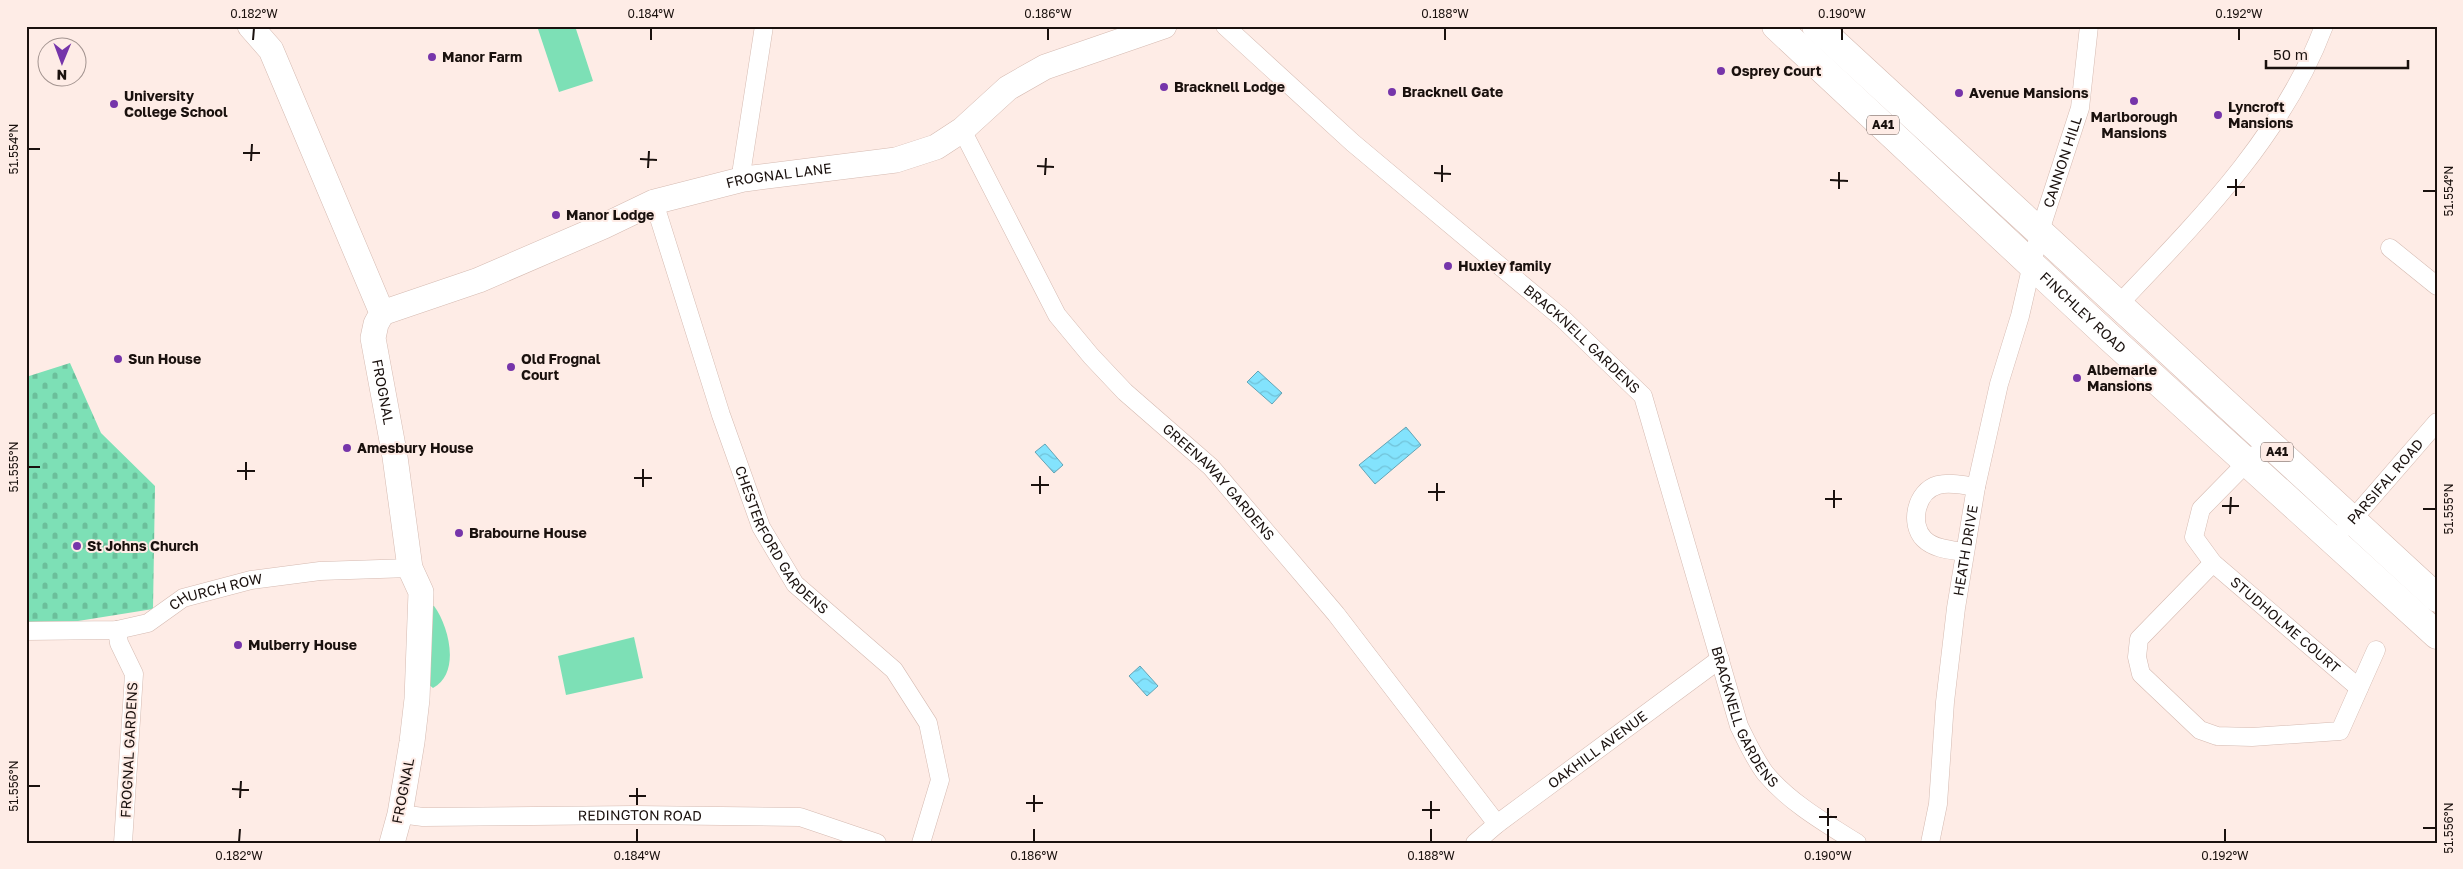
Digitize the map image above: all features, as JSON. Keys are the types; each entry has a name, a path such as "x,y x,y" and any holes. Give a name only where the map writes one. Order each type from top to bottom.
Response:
{"highway":[{"name":"FINCHLEY ROAD","path":"1776,26 2033,265 2437,635"},
{"name":"FINCHLEY ROAD","path":"1816,26 2039,234 2437,598"}],"street":[{"path":"250,26 271,50 382,313"},
{"path":"744,179 742,168 764,26"},
{"name":"FROGNAL LANE","path":"382,313 479,280 604,226 654,202 744,179 896,160 936,147 962,130 1008,88 1045,66 1164,26"},
{"name":"BRACKNELL GARDENS","path":"1225,26 1354,143 1562,318 1643,396 1739,726 1754,757 1766,774 1793,799 1857,843"},
{"name":"CANNON HILL","path":"2033,265 2039,234 2080,108 2089,26"},
{"path":"2118,305 2234,179 2284,107 2316,48 2324,26"},
{"name":"GREENAWAY GARDENS","path":"962,130 1057,315 1091,356 1125,392 1211,467 1336,614 1497,824"},
{"name":"CHESTERFORD GARDENS","path":"654,202 721,415 761,527 796,584 894,670 928,723 940,780 921,843"},
{"path":"2390,248 2437,286"},
{"name":"HEATH DRIVE","path":"1930,843 1938,804 1945,702 1964,552 1976,487 1999,384 2020,316 2033,265"},
{"name":"FROGNAL","path":"382,313 376,324 373,338 394,457 410,568 421,592 418,680 412,742 400,814 392,843"},
{"name":"PARSIFAL ROAD","path":"2334,541 2437,422"},
{"name":"STUDHOLME COURT","path":"2266,442 2201,509 2194,537 2212,563 2359,688"},
{"path":"1964,552 1934,546 1924,539 1918,529 1915,516 1919,503 1929,490 1938,485 1976,487"},
{"path":"2212,563 2139,639 2137,657 2141,674 2200,730 2217,736 2252,737 2340,731 2376,650"},
{"name":"CHURCH ROW","path":"26,632 117,630 148,623 183,598 251,580 320,571 410,568"},
{"name":"FROGNAL GARDENS","path":"117,630 119,643 134,674 123,843"},
{"name":"OAKHILL AVENUE","path":"1475,843 1497,824 1720,659"},
{"name":"REDINGTON ROAD","path":"400,814 423,818 635,815 800,817 866,837 877,843"}],"green space":[{"path":"537,26 575,26 593,81 559,92"},
{"path":"70,363 101,433 155,486 153,609 78,621 26,622 26,377"},
{"path":"429,605 434,606 444,625 450,649 450,661 447,672 442,681 433,688 428,684"},
{"path":"634,637 643,678 566,695 558,656"}],"water":[{"path":"1258,371 1282,393 1272,404 1247,382"},
{"path":"1406,427 1421,445 1375,484 1359,465"},
{"path":"1045,444 1063,465 1054,473 1035,452"},
{"path":"1140,666 1158,686 1147,696 1129,676"}],"place":[{"name":"Manor Farm","path":"432,57"},
{"name":"Osprey Court","path":"1721,71"},
{"name":"Bracknell Lodge","path":"1164,87"},
{"name":"Bracknell Gate","path":"1392,92"},
{"name":"Avenue Mansions","path":"1959,93"},
{"name":"Marlborough Mansions","path":"2134,101"},
{"name":"University College School","path":"114,104"},
{"name":"Lyncroft Mansions","path":"2218,115"},
{"name":"Manor Lodge","path":"556,215"},
{"name":"Huxley family","path":"1448,266"},
{"name":"Sun House","path":"118,359"},
{"name":"Old Frognal Court","path":"511,367"},
{"name":"Albemarle Mansions","path":"2077,378"},
{"name":"Amesbury House","path":"347,448"},
{"name":"Brabourne House","path":"459,533"},
{"name":"St Johns Church","path":"77,546"},
{"name":"Mulberry House","path":"238,645"}]}
